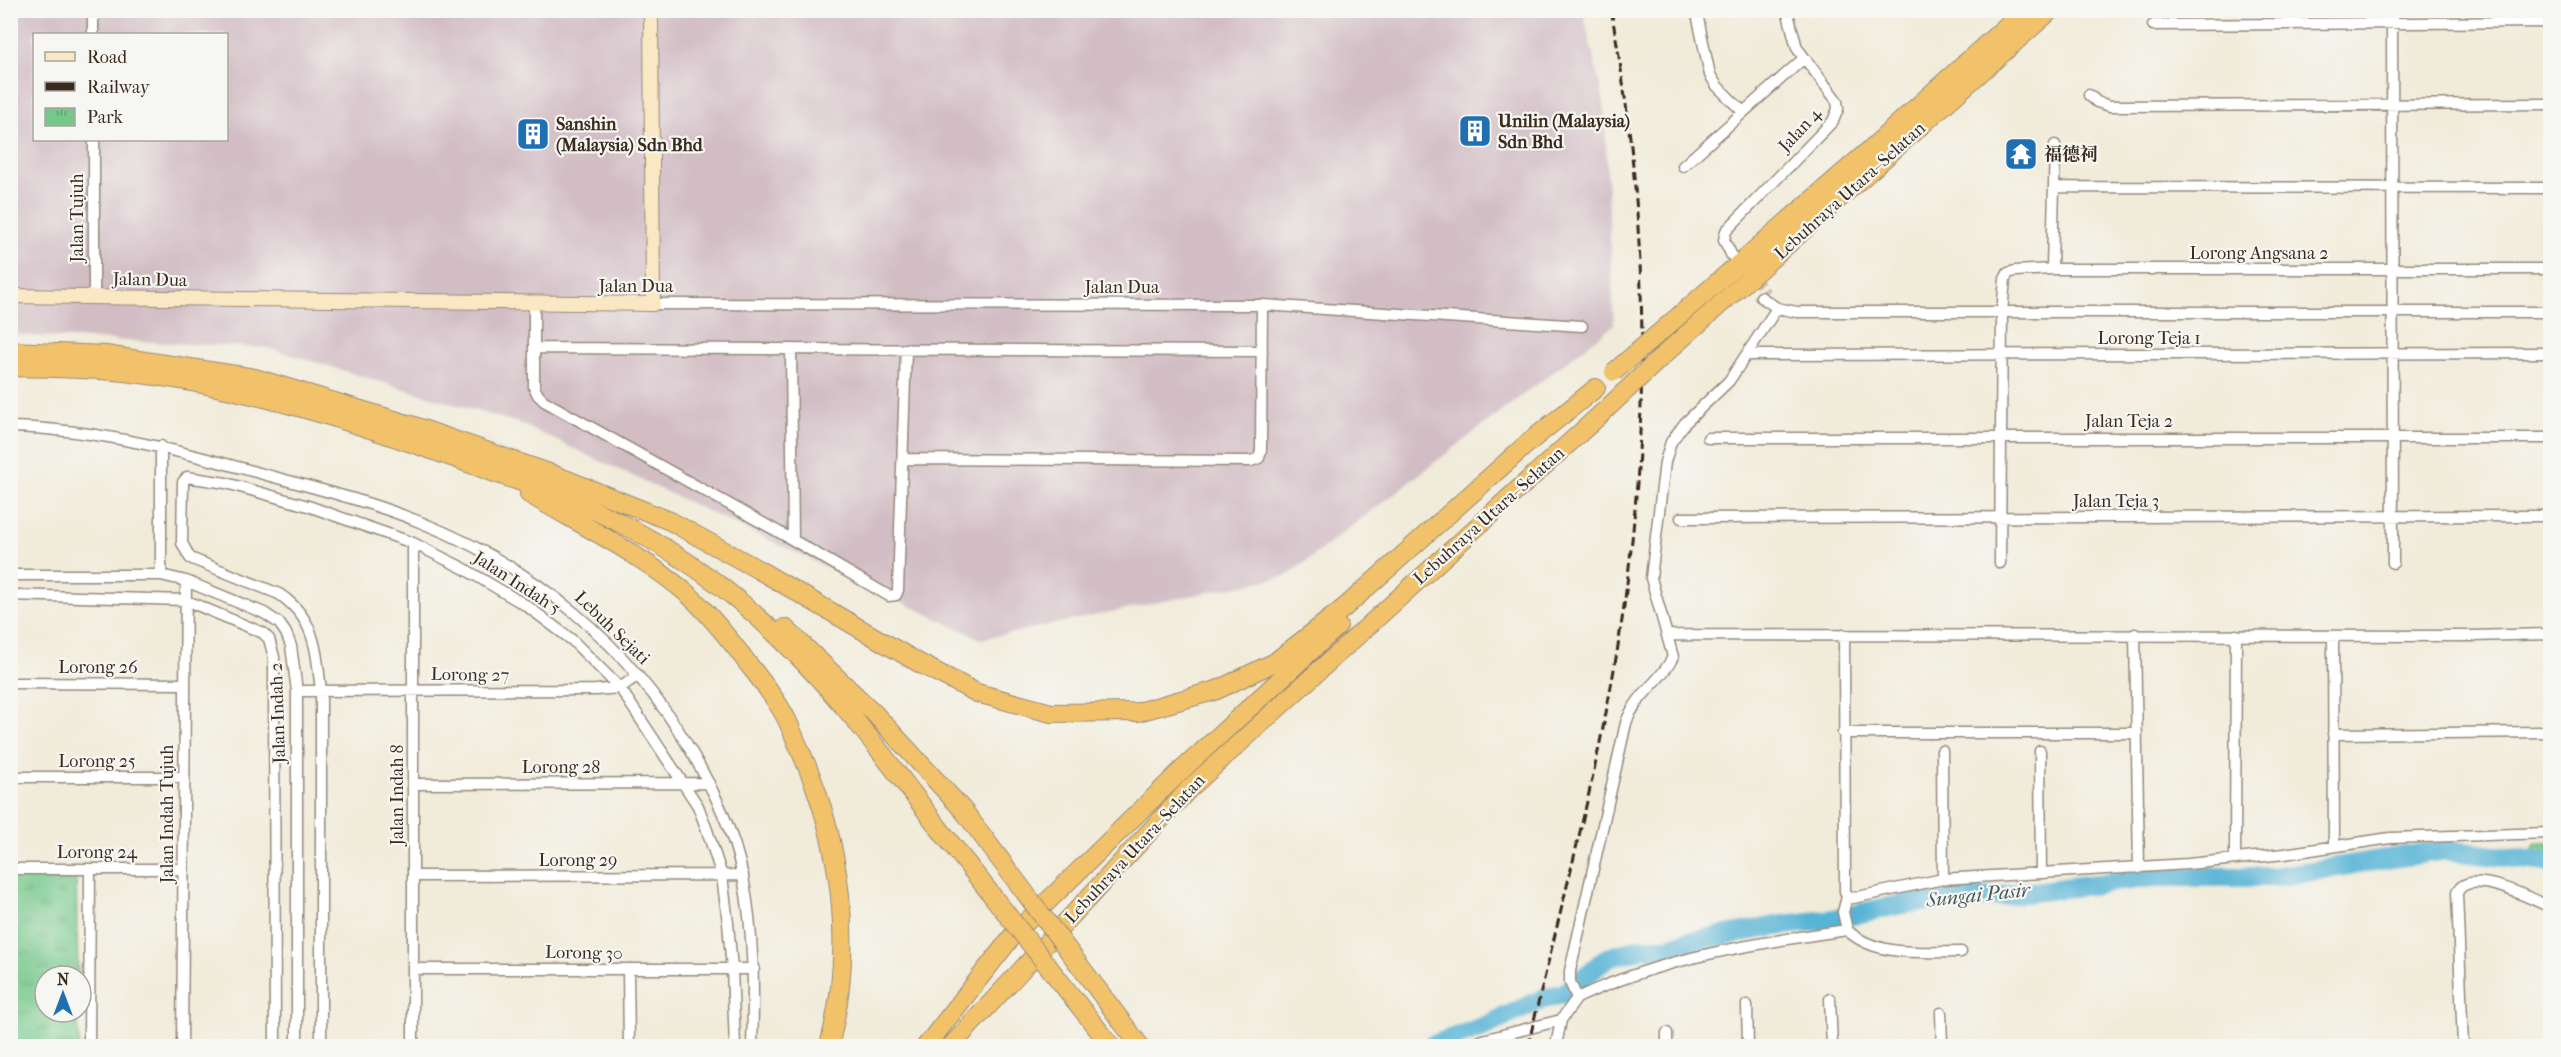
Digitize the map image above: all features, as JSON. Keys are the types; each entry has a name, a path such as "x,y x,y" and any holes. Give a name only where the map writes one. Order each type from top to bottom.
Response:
{"highway":[{"name":"Lebuhraya Utara–Selatan","path":"927,1047 1014,934 1184,768 1596,388 1868,152 2024,10"},
{"name":"Lebuhraya Utara–Selatan","path":"952,1046 1190,788 1669,350 2051,10"},
{"path":"10,351 106,355 255,378 408,424 555,475 605,493 670,521 919,663 977,693 1051,713 1138,712 1217,690 1275,662 1344,608 1528,443 1596,388"},
{"path":"10,368 124,372 252,394 387,434 566,498 619,524 697,569 738,600 776,636 870,735 938,827 1111,1047"},
{"path":"491,471 656,569 690,597 725,633 782,710 815,783 834,852 841,907 843,949 837,1009 829,1047"},
{"path":"555,475 653,529 707,562 765,609 875,714 963,810 1140,1047"}],"main road":[{"path":"651,10 653,304"},
{"name":"Jalan Dua","path":"10,296 653,304"}],"street":[{"path":"93,10 93,33"},
{"name":"Jalan 4","path":"1732,252 1723,237 1729,227 1833,122 1836,115 1837,101 1803,59 1795,41 1787,10"},
{"path":"2392,10 2394,563"},
{"path":"1697,14 1710,75 1742,111"},
{"path":"2153,26 2550,22"},
{"path":"1683,166 1803,59"},
{"path":"2089,94 2097,102 2110,106 2550,104"},
{"name":"Jalan Tujuh","path":"94,141 94,297"},
{"path":"2052,269 2055,145"},
{"path":"2054,187 2550,188"},
{"name":"Lorong Angsana 2","path":"2002,312 2005,279 2008,273 2015,270 2550,269"},
{"path":"1556,1047 1561,1020 1574,990 1570,971 1626,723 1638,698 1669,665 1673,657 1668,635 1654,598 1651,578 1656,517 1665,462 1671,442 1685,423 1729,381 1747,355 1769,300 1797,312 2550,312"},
{"path":"534,303 534,387 544,401 889,596 896,595 898,590 906,349"},
{"name":"Jalan Dua","path":"653,304 1262,305 1582,326"},
{"path":"903,459 1251,461 1259,458 1261,450 1262,305"},
{"path":"2000,563 2002,312"},
{"path":"534,348 1262,351"},
{"path":"791,349 793,540"},
{"name":"Lorong Teja 1","path":"1747,355 2550,353"},
{"name":"Lebuh Sejati","path":"10,427 79,432 161,446 361,501 421,522 478,549 539,584 588,623 638,675 678,729 720,804 743,875 754,969 752,1047"},
{"name":"Jalan Teja 2","path":"1708,438 2550,438"},
{"path":"161,446 161,575"},
{"name":"Jalan Indah 5","path":"321,691 314,642 303,615 292,603 279,594 190,558 184,551 182,543 183,482 187,477 226,483 308,506 413,543 463,568 527,606 572,640 620,688 698,806 722,876 732,969 735,1047"},
{"name":"Jalan Teja 3","path":"1681,518 2550,516"},
{"name":"Jalan Indah 8","path":"413,543 413,1047"},
{"name":"Jalan Indah 2","path":"10,575 161,575 186,581 264,613 279,623 286,633 291,646 297,691 297,1047"},
{"name":"Jalan Indah Tujuh","path":"182,1047 186,581"},
{"name":"Jalan Indah 2","path":"10,595 185,600 263,633 272,647 276,1047"},
{"path":"2135,634 2139,868"},
{"path":"1668,635 2550,634"},
{"path":"1844,635 1843,733 1845,891 1847,897 1845,921 1866,944 1920,952 1960,952"},
{"path":"2235,858 2236,635"},
{"path":"2333,636 2334,845"},
{"path":"620,688 638,675"},
{"name":"Lorong 26","path":"10,683 184,684"},
{"name":"Lorong 27","path":"297,691 536,692 620,688"},
{"path":"321,691 321,1047"},
{"path":"2333,734 2550,732"},
{"path":"1843,733 2137,733"},
{"path":"1942,751 1943,879"},
{"path":"2040,751 2041,873"},
{"name":"Lorong 25","path":"10,777 184,777"},
{"name":"Lorong 28","path":"413,784 709,783"},
{"path":"1847,897 1853,898 1943,879 2139,868 2284,854 2334,845 2419,835 2550,833"},
{"path":"89,1047 90,868"},
{"name":"Lorong 24","path":"10,869 183,868"},
{"name":"Lorong 29","path":"413,876 743,875"},
{"path":"2463,1047 2457,893 2460,887 2465,884 2503,886 2550,907"},
{"path":"1574,990 1684,960 1772,941 1845,921"},
{"name":"Lorong 30","path":"413,969 754,969"},
{"path":"628,970 629,1047"},
{"path":"1830,999 1832,1047"},
{"path":"1747,1005 1748,1047"},
{"path":"1941,1013 1942,1047"},
{"path":"1470,1047 1483,1040 1561,1020"},
{"path":"1667,1033 1667,1047"}],"shaded area":[{"path":"10,11 1583,11 1604,103 1614,325 1287,576 981,639 521,424 268,348 11,335"}],"green space":[{"path":"2536,843 2550,843 2550,861 2529,856"},
{"path":"11,876 76,876 78,964 33,964 33,1024 78,1024 79,1046 11,1046"}],"waterway":[{"name":"Sungai Pasir","path":"1431,1046 1483,1027 1543,999 1565,993 1607,958 1643,948 1668,948 1686,942 1776,926 1833,919 1907,903 2000,896 2153,877 2273,877 2444,850 2550,864"}],"tunnel":[{"path":"1737,253 1766,293"}],"railway":[{"path":"1528,1046 1581,828 1609,697 1623,612 1640,440 1642,354 1640,268 1625,95 1611,10"}],"place":[{"name":"Unilin (Malaysia) Sdn Bhd","path":"1475,131"},
{"name":"Sanshin (Malaysia) Sdn Bhd","path":"533,134"},
{"name":"福德祠","path":"2021,154"}]}
